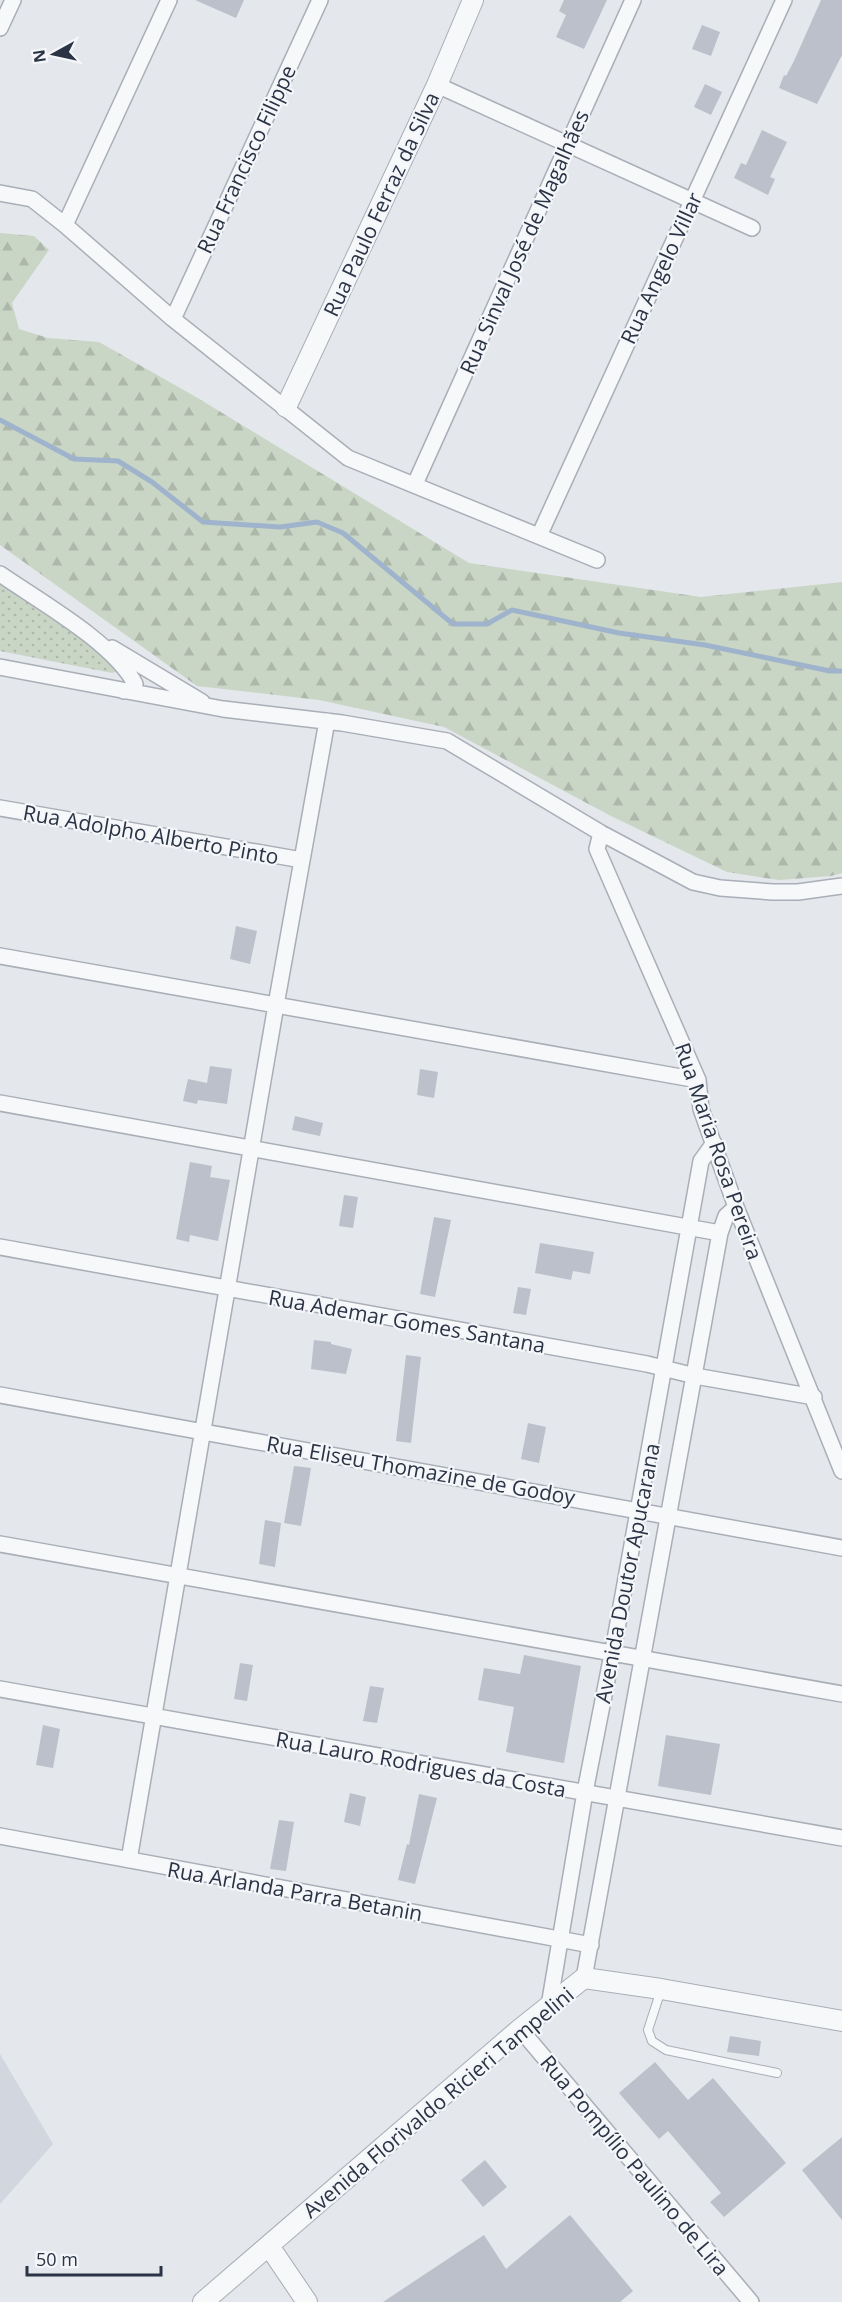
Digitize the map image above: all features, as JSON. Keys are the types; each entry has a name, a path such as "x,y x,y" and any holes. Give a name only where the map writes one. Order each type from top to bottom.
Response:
{"street":[{"path":"0,28 14,0"},
{"path":"66,225 169,0"},
{"name":"Rua Francisco Filippe","path":"172,319 320,0"},
{"name":"Rua Paulo Ferraz da Silva","path":"286,407 437,85 473,0"},
{"name":"Rua Sinval José de Magalhães","path":"415,484 633,0"},
{"name":"Rua Angelo Villar","path":"539,536 784,0"},
{"path":"437,85 752,228"},
{"path":"0,193 32,199 66,225 172,319 348,458 597,560"},
{"path":"0,574 96,640 116,649 209,707"},
{"path":"96,640 130,675 135,684 132,689 124,691"},
{"path":"0,667 209,707 327,721 447,741 601,833 693,882 738,890 773,892 798,892 842,886"},
{"path":"129,1860 327,721"},
{"name":"Rua Adolpho Alberto Pinto","path":"0,808 302,860"},
{"name":"Rua Maria Rosa Pereira","path":"601,833 597,849 698,1080 701,1109 736,1208 838,1450 842,1471"},
{"path":"0,956 698,1080"},
{"path":"0,1103 720,1233"},
{"name":"Avenida Doutor Apucarana","path":"549,2006 585,1792 613,1652 701,1161 714,1143"},
{"name":"Avenida Doutor Apucarana","path":"584,1978 720,1233 726,1216 736,1208"},
{"name":"Rua Ademar Gomes Santana","path":"0,1247 814,1397"},
{"name":"Rua Eliseu Thomazine de Godoy","path":"0,1395 639,1509 842,1548"},
{"path":"0,1544 842,1694"},
{"name":"Rua Lauro Rodrigues da Costa","path":"0,1689 842,1838"},
{"name":"Rua Arlanda Parra Betanin","path":"0,1836 591,1945"},
{"name":"Avenida Florivaldo Ricieri Tampelini","path":"203,2302 519,2029 584,1978 661,1989 842,2021"},
{"name":"Rua Pompílio Paulino de Lira","path":"519,2029 751,2302"},
{"path":"269,2246 307,2302"}],"lane":[{"path":"661,1989 648,2030 652,2041 666,2050 777,2073"}],"shaded area":[{"path":"0,2054 53,2144 0,2204"}],"green space":[{"path":"0,233 34,236 49,250 12,303 19,329 48,338 99,342 196,397 469,563 701,597 842,582 842,873 779,880 727,872 611,816 444,727 319,700 197,686 0,545"},
{"path":"0,585 118,659 119,671 112,673 0,651"}],"building":[{"path":"195,0 244,0 236,18"},
{"path":"564,0 607,0 584,49 556,37 566,15 559,11"},
{"path":"821,0 842,0 842,55 817,104 779,88 784,75 786,76 794,61"},
{"path":"702,25 720,32 711,56 692,49"},
{"path":"705,84 722,92 711,115 694,107"},
{"path":"762,130 787,142 770,177 775,179 768,195 734,178 741,163 746,165"},
{"path":"236,926 257,931 250,964 230,959"},
{"path":"210,1066 232,1069 227,1104 198,1100 197,1104 183,1101 188,1079 207,1083"},
{"path":"420,1069 438,1072 434,1098 417,1095"},
{"path":"295,1116 323,1123 320,1136 292,1130"},
{"path":"190,1162 212,1166 210,1177 230,1180 218,1241 190,1235 189,1242 176,1239"},
{"path":"344,1195 358,1197 353,1228 339,1226"},
{"path":"434,1217 451,1220 435,1297 420,1294"},
{"path":"540,1243 594,1252 590,1274 573,1271 571,1280 535,1273"},
{"path":"518,1287 531,1289 526,1315 513,1313"},
{"path":"314,1340 331,1342 331,1344 352,1349 346,1374 311,1369"},
{"path":"406,1355 421,1357 411,1443 396,1441"},
{"path":"528,1423 546,1427 539,1463 521,1459"},
{"path":"294,1466 311,1468 301,1526 284,1523"},
{"path":"265,1520 281,1523 275,1567 259,1564"},
{"path":"524,1655 581,1666 564,1763 506,1752 514,1707 478,1700 484,1668 520,1674"},
{"path":"240,1663 253,1665 247,1701 234,1699"},
{"path":"370,1686 384,1688 377,1723 363,1721"},
{"path":"43,1725 60,1729 53,1768 36,1765"},
{"path":"666,1735 720,1744 711,1795 658,1786"},
{"path":"350,1793 366,1797 360,1826 344,1822"},
{"path":"419,1794 437,1798 415,1884 398,1880 407,1844 409,1845"},
{"path":"279,1820 294,1822 286,1871 270,1869"},
{"path":"730,2036 761,2041 759,2056 727,2052"},
{"path":"655,2062 688,2100 713,2078 786,2163 724,2217 710,2202 721,2193 668,2131 659,2139 619,2093"},
{"path":"842,2137 842,2220 802,2170"},
{"path":"485,2160 507,2187 483,2207 461,2180"},
{"path":"570,2215 633,2291 620,2302 383,2302 484,2235 506,2269"}],"waterway":[{"path":"0,420 74,459 118,461 152,482 203,522 280,527 317,522 343,533 453,624 487,624 512,610 619,633 705,645 830,671 842,671"}]}
